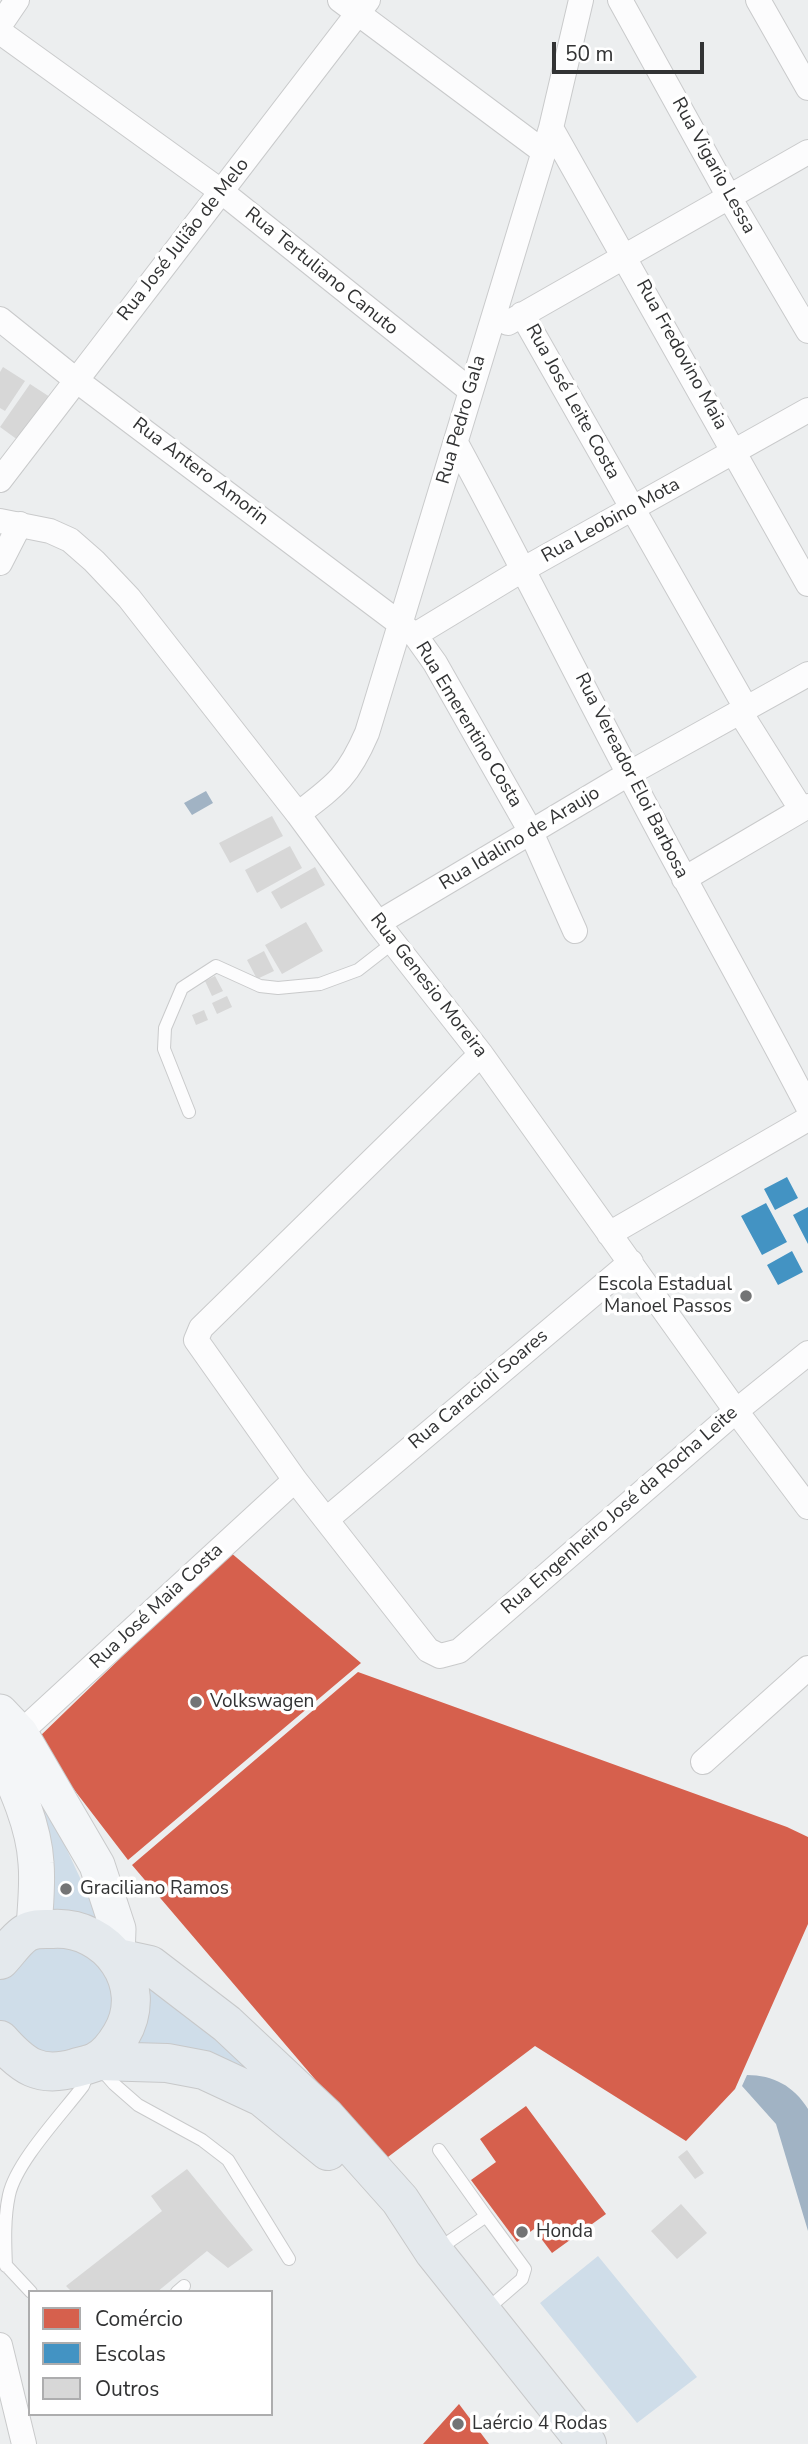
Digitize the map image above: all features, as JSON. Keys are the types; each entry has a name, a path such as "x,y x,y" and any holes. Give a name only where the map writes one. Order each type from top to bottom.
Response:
{"highway":[{"path":"15,1939 65,1928 87,1933 106,1945 117,1958 129,1982 131,2004 126,2026 115,2046 95,2062"},
{"path":"117,1958 150,1965 227,2024 325,2116 400,2200 431,2247 587,2444"},
{"path":"0,2040 18,2060 37,2069 58,2072 95,2062 167,2063 204,2070 262,2097 317,2141 431,2247"}],"main road":[{"path":"7,1733 13,1780 32,1838 36,1864 15,1939"},
{"path":"7,1733 97,1865 118,1930 117,1958"}],"street":[{"path":"0,25 17,0"},
{"name":"Rua Pedro Gala","path":"298,814 338,784 355,761 408,629 486,336 548,140 581,0"},
{"name":"Rua Vigario Lessa","path":"620,0 729,197 808,331"},
{"path":"758,0 808,88"},
{"path":"355,5 548,140"},
{"name":"Rua José Julião de Melo","path":"0,480 222,192 355,5"},
{"name":"Rua Tertuliano Canuto","path":"0,32 222,192 471,391"},
{"name":"Rua Fredovino Maia","path":"548,140 625,255 808,584"},
{"path":"486,336 808,152"},
{"name":"Rua José Leite Costa","path":"522,314 743,710 805,807"},
{"name":"Rua Antero Amorin","path":"0,319 76,380 408,629"},
{"name":"Rua Leobino Mota","path":"408,629 632,510 808,410"},
{"name":"Rua Vereador Eloi Barbosa","path":"456,443 684,879 755,1005 808,1107"},
{"path":"0,562 10,522"},
{"name":"Rua Genesio Moreira","path":"10,522 50,531 69,540 129,598 481,1054 736,1411 808,1507"},
{"name":"Rua Emerentino Costa","path":"408,629 435,663 531,832 575,931"},
{"name":"Rua Idalino de Araujo","path":"378,923 630,773 808,674"},
{"path":"684,879 805,807"},
{"path":"327,1519 295,1480 196,1340 201,1328 481,1054"},
{"path":"609,1234 808,1119"},
{"name":"Rua Caracioli Soares","path":"327,1519 631,1262"},
{"name":"Rua Engenheiro José da Rocha Leite","path":"327,1519 428,1650 440,1656 458,1651 736,1411 808,1353"},
{"name":"Rua José Maia Costa","path":"7,1733 295,1480"},
{"path":"703,1762 808,1668"},
{"path":"0,2345 23,2444"}],"lane":[{"path":"189,1112 164,1049 165,1028 182,988 216,966 260,986 278,988 320,984 358,970 394,942"},
{"path":"29,2290 3,2262 9,2193 24,2162 83,2086 95,2062 114,2084 138,2105 202,2140 228,2160 289,2259"},
{"path":"439,2150 525,2269 522,2279 483,2313"},
{"path":"431,2247 486,2216"}],"shaded area":[{"name":"Graciliano Ramos","path":"14,1757 61,1837 81,1880 97,1906 105,1935 44,1921"},
{"path":"45,1942 101,1959 117,1993 98,2047 42,2060 0,2022 0,1979 10,1962"},
{"path":"137,1975 269,2084 123,2052"},
{"path":"598,2256 697,2377 637,2423 540,2303"}],"water":[{"path":"206,791 213,803 192,815 184,803"},
{"path":"747,2075 766,2077 782,2083 796,2094 808,2109 808,2231 776,2124 742,2086"}],"building: Comércio":[{"name":"Volkswagen","path":"230,1552 361,1663 128,1860 36,1740"},
{"path":"358,1672 787,1827 808,1837 808,1924 735,2089 686,2141 535,2046 384,2160 132,1865"},
{"path":"526,2106 606,2214 552,2253 534,2229 517,2242 471,2180 496,2162 480,2139"},
{"name":"Laércio 4 Rodas","path":"459,2404 489,2444 423,2444"}],"building: Escolas":[{"path":"787,1177 798,1198 775,1210 764,1189"},
{"path":"766,1203 787,1242 762,1255 741,1216"},
{"path":"808,1207 808,1244 793,1215"},
{"path":"792,1251 803,1272 778,1285 767,1265"}],"building: Outros":[{"path":"3,367 25,381 5,411 0,408 0,372"},
{"path":"30,384 53,399 22,443 0,427"},
{"path":"272,816 283,836 230,863 219,843"},
{"path":"290,846 302,868 257,893 245,870"},
{"path":"315,867 325,885 281,909 271,892"},
{"path":"306,922 323,951 282,974 265,945"},
{"path":"264,951 274,971 257,979 247,960"},
{"path":"215,976 223,991 212,996 205,981"},
{"path":"227,996 232,1007 217,1014 212,1003"},
{"path":"204,1010 208,1020 196,1025 192,1015"},
{"path":"687,2150 704,2173 695,2179 678,2157"},
{"path":"187,2169 253,2250 228,2268 207,2251 159,2290 70,2290 66,2286 162,2211 151,2196"},
{"path":"681,2204 707,2233 677,2259 651,2231"}],"place":[{"name":"Escola Estadual Manoel Passos","path":"746,1296"},
{"name":"Volkswagen","path":"196,1702"},
{"name":"Graciliano Ramos","path":"66,1889"},
{"name":"Honda","path":"522,2232"},
{"name":"Laércio 4 Rodas","path":"458,2424"}]}
